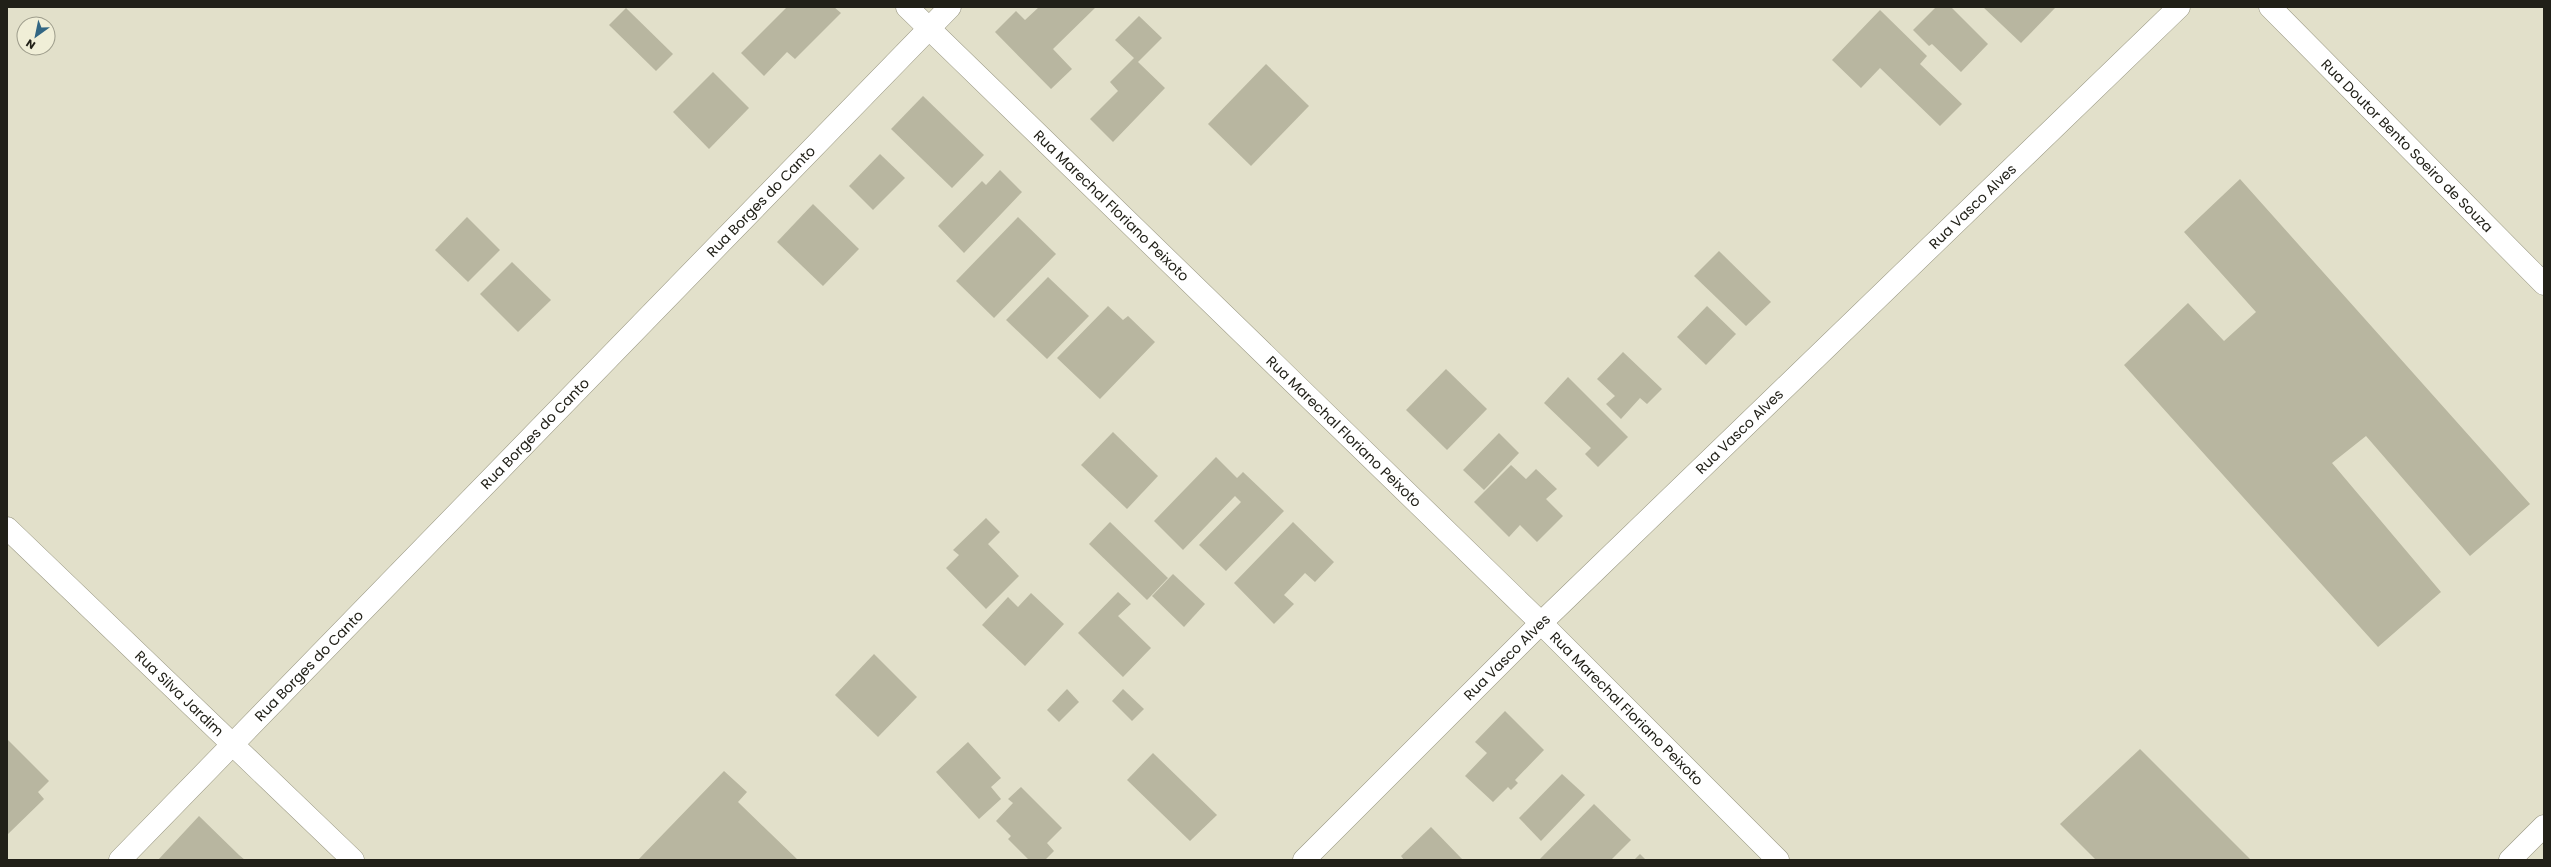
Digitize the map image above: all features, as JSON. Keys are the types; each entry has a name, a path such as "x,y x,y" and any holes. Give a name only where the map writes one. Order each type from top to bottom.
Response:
{"street":[{"name":"Rua Marechal Floriano Peixoto","path":"907,7 1541,623 1778,860"},
{"name":"Rua Borges do Canto","path":"120,860 950,7"},
{"name":"Rua Vasco Alves","path":"1304,860 1541,623 2179,7"},
{"name":"Rua Doutor Bento Soeiro de Souza","path":"2270,7 2544,284"},
{"name":"Rua Silva Jardim","path":"7,528 231,746 353,860"},
{"path":"2510,860 2544,826"}],"building":[{"path":"787,7 834,7 841,13 795,59 787,52 764,76 741,53"},
{"path":"1039,7 1096,7 1053,49 1072,69 1051,89 995,32 1016,11 1025,20"},
{"path":"1936,7 1951,7 1988,44 1961,72 1932,44 1929,46 1913,30"},
{"path":"1983,7 2056,7 2021,43"},
{"path":"626,8 673,54 656,71 609,25"},
{"path":"1880,10 1927,56 1920,64 1962,104 1940,126 1880,68 1861,88 1832,60"},
{"path":"1139,16 1162,38 1138,62 1165,88 1113,142 1090,119 1118,91 1110,82 1134,58 1115,40"},
{"path":"1266,64 1309,106 1251,166 1208,124"},
{"path":"713,72 749,108 709,149 673,112"},
{"path":"923,96 984,155 952,188 891,129"},
{"path":"880,154 905,178 873,210 849,186"},
{"path":"1000,170 1022,192 964,253 938,226 982,181 986,185"},
{"path":"2240,179 2530,504 2470,556 2366,436 2332,463 2441,592 2378,647 2124,365 2188,303 2224,341 2256,312 2184,232"},
{"path":"813,204 859,249 823,286 777,242"},
{"path":"467,217 500,250 468,282 435,250"},
{"path":"1018,217 1056,254 994,318 956,281"},
{"path":"1719,251 1771,302 1746,326 1694,276"},
{"path":"512,262 551,300 518,332 480,294"},
{"path":"1048,277 1089,316 1047,359 1006,320"},
{"path":"1108,306 1123,320 1128,316 1155,342 1100,399 1057,358"},
{"path":"1707,306 1736,334 1706,365 1677,337"},
{"path":"1623,352 1662,389 1647,404 1640,398 1621,419 1606,404 1615,396 1597,379"},
{"path":"1446,369 1487,409 1447,450 1406,410"},
{"path":"1568,377 1628,437 1598,467 1585,454 1591,448 1544,403"},
{"path":"1113,432 1158,476 1127,509 1081,465"},
{"path":"1499,433 1519,453 1484,490 1463,470"},
{"path":"1216,457 1237,478 1243,472 1284,511 1226,571 1199,545 1241,502 1235,496 1183,550 1154,521"},
{"path":"1511,465 1526,479 1536,469 1557,489 1546,499 1563,516 1537,542 1520,525 1509,537 1474,502"},
{"path":"986,518 1000,532 988,544 1019,576 986,609 946,568 959,555 953,550"},
{"path":"1110,522 1168,578 1147,600 1089,544"},
{"path":"1293,522 1334,562 1315,582 1305,573 1284,595 1294,604 1274,624 1234,583"},
{"path":"1173,574 1205,604 1184,627 1152,596"},
{"path":"1118,592 1131,604 1118,616 1151,648 1123,677 1078,633"},
{"path":"1031,593 1064,624 1025,666 982,625 1008,597 1018,607"},
{"path":"874,654 917,697 878,737 835,695"},
{"path":"1067,689 1079,702 1059,722 1047,710"},
{"path":"1123,689 1144,709 1132,721 1112,701"},
{"path":"1505,711 1544,750 1515,780 1518,783 1511,790 1508,787 1493,802 1465,776 1487,753 1475,742"},
{"path":"7,739 49,781 38,792 44,799 7,835"},
{"path":"968,742 1001,778 991,787 1001,799 979,819 936,772"},
{"path":"2140,749 2251,860 2096,860 2060,824"},
{"path":"1153,753 1217,815 1190,841 1127,780"},
{"path":"724,771 747,792 738,802 798,860 638,860"},
{"path":"1562,774 1585,795 1541,841 1519,818"},
{"path":"1021,787 1062,828 1047,843 1054,851 1045,860 1029,860 1008,839 1011,836 996,821 1013,803 1008,799"},
{"path":"1594,804 1631,840 1611,860 1539,860"},
{"path":"199,816 239,855 245,860 158,860"},
{"path":"1431,827 1463,860 1404,860 1401,856"},
{"path":"1640,854 1646,860 1634,860"}]}
